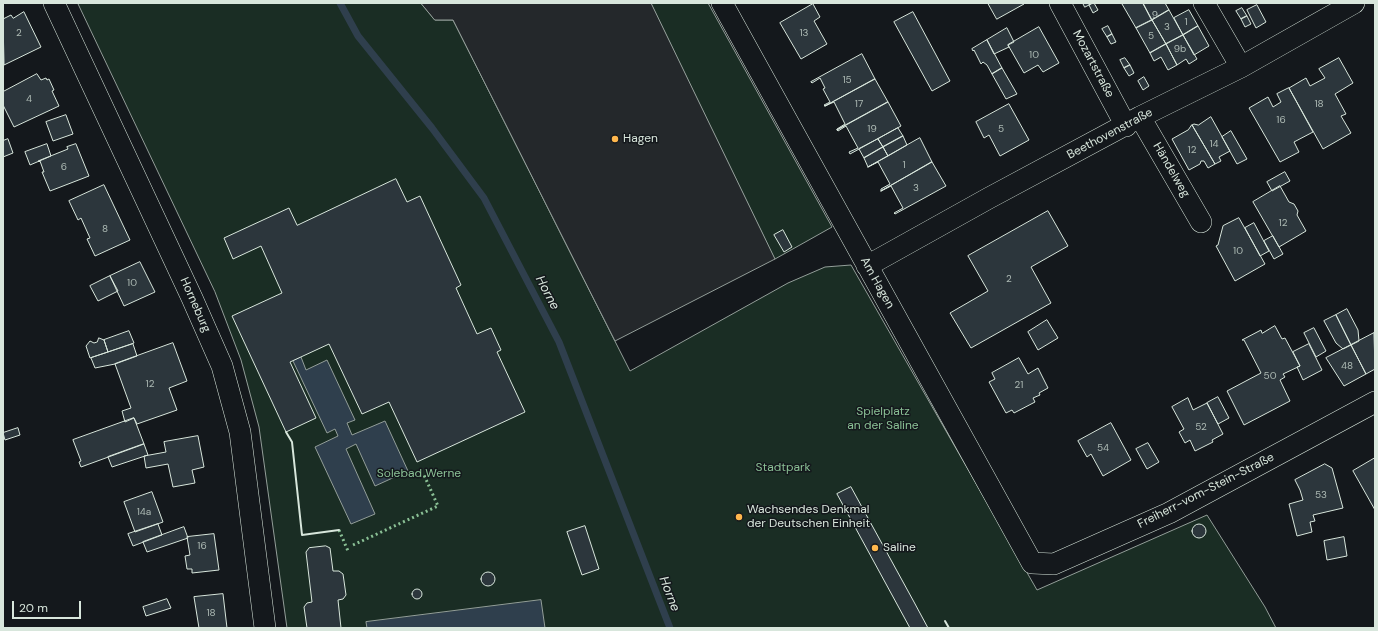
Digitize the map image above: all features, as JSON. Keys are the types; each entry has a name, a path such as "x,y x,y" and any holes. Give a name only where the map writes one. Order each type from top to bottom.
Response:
{"street":[{"name":"Horneburg","path":"54,3 189,291 222,366 240,432 265,628"},
{"name":"Am Hagen","path":"722,3 1032,563"},
{"name":"Mozartstraße","path":"1060,3 1133,121"},
{"path":"1204,3 1241,67"},
{"name":"Beethovenstraße","path":"867,266 1133,121 1241,67 1352,3"},
{"name":"Händelweg","path":"1133,121 1201,222"},
{"name":"Freiherr-vom-Stein-Straße","path":"1032,563 1054,564 1169,513 1375,402"}],"green space":[{"path":"78,3 421,3 435,20 453,20 630,371 788,283 825,267 851,265 1037,590 1207,515 1265,607 1276,628 287,628 259,427 241,360 215,292"},
{"path":"651,3 708,3 832,227 775,259"}],"shaded area":[{"name":"Hagen","path":"421,3 651,3 775,259 615,341 453,20 435,20"}],"water":[{"path":"301,357 306,370 327,360 355,420 347,423 352,435 385,421 408,471 375,486 356,444 346,449 375,514 351,524 315,447 338,436 335,429 327,433 293,361"},
{"path":"541,600 545,628 367,628 366,622"}],"building":[{"path":"988,3 1023,3 1024,4 997,19"},
{"path":"1083,3 1093,3 1085,7"},
{"path":"1093,3 1098,10 1093,13 1089,5"},
{"path":"1143,3 1152,20 1136,28 1122,4"},
{"path":"1143,3 1165,3 1169,10 1152,20"},
{"path":"813,4 820,17 814,21 827,44 801,59 780,23"},
{"path":"1257,5 1266,22 1256,28 1247,10"},
{"path":"1242,8 1247,16 1241,19 1236,11"},
{"path":"1169,10 1183,35 1166,44 1152,20"},
{"path":"1189,10 1198,26 1183,35 1174,18"},
{"path":"24,12 41,47 4,65 3,19 11,15 13,18"},
{"path":"913,12 950,81 932,91 894,22"},
{"path":"1247,16 1251,24 1245,27 1241,19"},
{"path":"1152,20 1166,44 1150,53 1136,28"},
{"path":"1108,26 1112,34 1107,37 1102,29"},
{"path":"1198,26 1209,46 1194,55 1183,35"},
{"path":"1039,27 1059,63 1043,72 1038,65 1024,73 1008,45"},
{"path":"1007,28 1014,42 1008,45 1009,47 994,54 987,40"},
{"path":"1112,34 1116,42 1111,44 1107,37"},
{"path":"1183,35 1197,59 1189,64 1186,59 1177,65 1166,44"},
{"path":"987,40 1002,68 992,74 987,65 983,62 981,64 974,50 973,51 972,49"},
{"path":"1166,44 1177,65 1168,70 1161,57 1154,61 1150,53"},
{"path":"862,54 875,79 825,106 824,105 830,102 823,89 825,88 820,78 812,83 811,82"},
{"path":"1125,58 1130,65 1124,68 1120,60"},
{"path":"1339,58 1353,83 1335,94 1346,114 1341,116 1351,133 1323,149 1289,88 1306,78 1310,86 1325,78 1319,69"},
{"path":"1130,65 1134,73 1129,76 1124,68"},
{"path":"1002,68 1017,94 1006,99 992,74"},
{"path":"37,74 41,80 46,78 47,80 49,79 54,90 52,91 59,106 14,127 3,105 3,92"},
{"path":"1144,77 1149,86 1143,90 1138,81"},
{"path":"875,79 888,102 837,130 845,124 834,102 825,106"},
{"path":"1289,88 1313,132 1294,142 1299,152 1280,162 1249,108 1268,97 1273,107 1281,102 1277,94"},
{"path":"888,102 901,126 850,154 849,152 858,148 846,126 838,131 837,130"},
{"path":"1009,104 1029,140 1000,156 989,135 984,138 976,122"},
{"path":"66,115 73,134 53,141 46,122"},
{"path":"1211,117 1230,151 1219,157 1221,161 1215,164 1192,125 1198,125"},
{"path":"1192,125 1215,164 1208,168 1204,161 1201,161 1200,164 1189,170 1172,139 1188,130"},
{"path":"898,128 903,136 883,147 878,139"},
{"path":"1231,131 1247,159 1237,164 1222,137"},
{"path":"903,136 907,145 888,156 883,147"},
{"path":"920,138 932,162 881,191 881,189 890,184 878,162 868,167"},
{"path":"8,139 13,153 3,157 3,141"},
{"path":"878,139 883,147 864,158 859,149"},
{"path":"47,144 51,156 30,165 25,152"},
{"path":"76,144 89,176 50,191 42,172 44,172 40,161 38,161 68,149 67,147"},
{"path":"883,147 888,156 868,167 864,158"},
{"path":"932,162 946,186 895,214 894,213 903,208 891,186 881,191"},
{"path":"1285,172 1290,181 1272,191 1267,182"},
{"name":"Solebad Werne","path":"396,179 407,202 420,196 461,285 456,288 477,334 491,328 501,350 497,352 525,412 417,462 389,402 362,414 329,344 290,362 316,418 286,432 232,316 282,293 261,246 233,259 224,238 289,208 297,225"},
{"path":"104,185 130,240 95,256 87,239 90,238 81,218 78,220 69,201"},
{"path":"1280,186 1289,202 1294,204 1298,211 1297,215 1306,231 1279,247 1253,202"},
{"path":"1048,211 1068,246 1031,267 1051,303 971,348 950,313 988,291 968,256"},
{"path":"1239,218 1265,264 1235,281 1216,246 1218,245 1223,226"},
{"path":"1254,223 1269,251 1260,256 1245,228"},
{"path":"783,230 792,247 784,252 774,235"},
{"path":"1273,236 1283,254 1274,259 1264,241"},
{"path":"140,262 155,292 124,306 110,276"},
{"path":"110,276 118,291 98,301 90,286"},
{"path":"1347,309 1358,330 1359,341 1351,345 1336,315"},
{"path":"1336,315 1351,345 1343,349 1336,343 1324,321"},
{"path":"1047,320 1058,338 1038,350 1028,332"},
{"path":"1275,326 1282,339 1285,338 1300,366 1283,374 1285,377 1280,380 1290,401 1244,425 1227,391 1261,373 1244,340 1242,340 1261,330 1262,333"},
{"path":"1314,328 1326,351 1316,357 1304,333"},
{"path":"129,331 134,343 108,352 104,340"},
{"path":"1374,333 1375,369 1366,374 1351,345"},
{"path":"99,338 104,340 108,352 90,358 86,346 90,341 94,343 97,342"},
{"path":"173,343 187,381 169,388 177,410 137,424 134,418 125,422 122,411 131,408 115,364"},
{"path":"133,344 137,356 115,364 95,368 91,358"},
{"path":"1309,344 1322,370 1303,380 1297,367 1300,366 1293,352"},
{"path":"1351,345 1366,374 1344,386 1326,358"},
{"path":"1019,358 1028,374 1038,368 1048,388 1039,393 1040,395 1033,398 1035,402 1014,413 1012,410 1006,413 989,382 995,379 992,373"},
{"path":"1218,397 1229,418 1218,424 1207,403"},
{"path":"1188,398 1193,410 1207,403 1223,434 1212,440 1213,442 1195,451 1190,440 1185,443 1179,432 1184,429 1172,407"},
{"path":"134,418 144,444 81,467 79,462 81,461 73,440"},
{"path":"1111,423 1131,460 1103,476 1091,454 1087,457 1078,441"},
{"path":"18,428 20,435 5,440 3,433"},
{"path":"198,436 204,467 192,470 195,483 173,487 168,464 146,468 144,456 166,452 164,442"},
{"path":"1148,443 1159,462 1147,469 1136,449"},
{"path":"144,444 148,455 112,467 108,457"},
{"path":"1375,458 1375,510 1353,471"},
{"path":"1325,464 1332,468 1343,508 1313,515 1315,521 1310,522 1312,532 1297,536 1289,504 1303,500 1295,480"},
{"name":"Saline","path":"851,487 928,628 910,628 837,494"},
{"path":"152,492 163,522 135,532 124,502"},
{"path":"158,524 162,535 133,546 128,534"},
{"path":"1199,524 1204,526 1206,531 1204,536 1199,538 1194,536 1192,531 1194,526"},
{"path":"585,526 599,569 582,575 567,532"},
{"path":"184,527 188,538 147,552 143,542"},
{"path":"214,534 219,570 192,573 192,569 187,569 185,556 190,555 187,537"},
{"path":"1344,537 1347,556 1327,560 1324,541"},
{"path":"326,546 330,548 333,571 339,571 343,574 346,595 343,599 338,600 341,628 307,628 304,607 307,603 312,602 306,552 309,548"},
{"path":"485,572 491,572 495,576 495,582 491,586 485,586 481,582 481,576"},
{"path":"415,589 419,589 422,594 419,599 415,599 412,596 412,592"},
{"path":"223,594 227,628 199,628 194,597"},
{"path":"167,599 171,608 146,616 143,607"}],"waterway":[{"name":"Horne","path":"340,3 358,36 432,128 484,198 559,342 670,628"}],"hedge":[{"path":"353,545 438,506 424,475"},
{"path":"339,530 348,551"}],"wall":[{"path":"286,432 292,442 302,535 339,530"},
{"path":"945,621 949,628"}],"place":[{"name":"Hagen","path":"615,139"},
{"name":"Wachsendes Denkmal der Deutschen Einheit","path":"739,517"},
{"name":"Saline","path":"875,548"}],"park label":[{"name":"Spielplatz an der Saline","path":"883,419"},
{"name":"Stadtpark","path":"783,468"}]}
